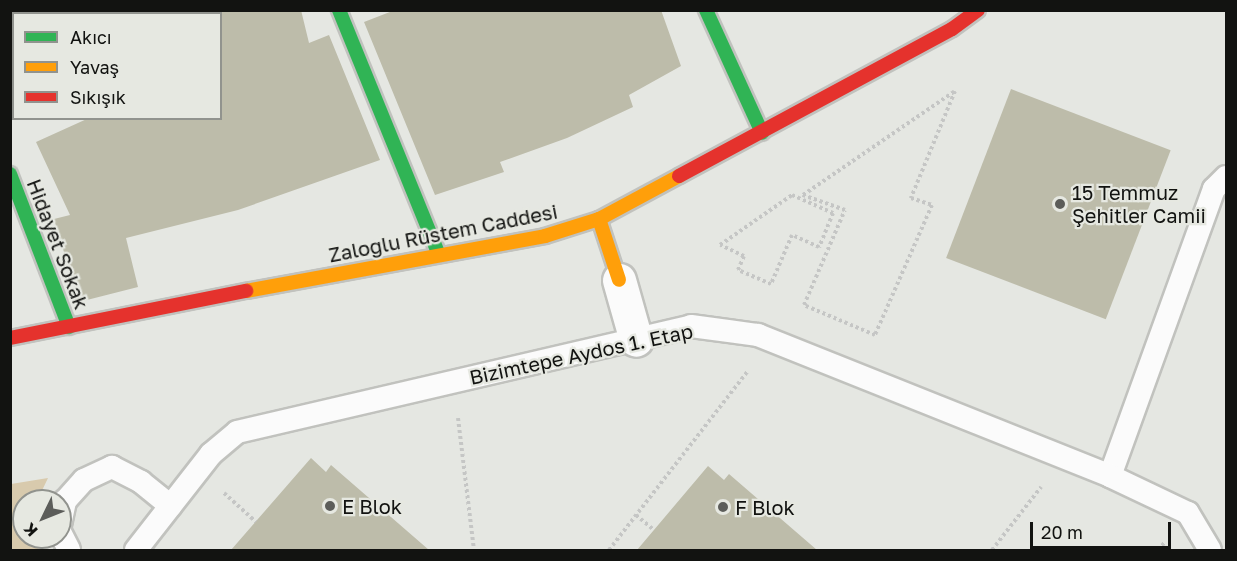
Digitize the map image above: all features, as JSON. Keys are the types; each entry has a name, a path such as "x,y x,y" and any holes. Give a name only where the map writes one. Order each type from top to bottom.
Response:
{"street":[{"path":"339,10 438,253"},
{"path":"706,10 762,133"},
{"name":"Zaloğlu Rüstem Caddesi","path":"10,338 438,253 545,236 599,219 952,29 978,10"},
{"name":"Hidayet Sokak","path":"10,174 69,327"},
{"path":"599,219 636,340"}],"lane":[{"path":"1110,476 1214,189 1227,177"},
{"name":"Bizimtepe Aydos 1. Etap","path":"136,550 211,454 237,432 691,326 758,335 1110,476 1188,513 1210,550"},
{"path":"72,493 84,480 111,467 141,482 171,506"}],"path":[{"path":"609,550 797,308 804,305 845,210 803,195 955,91 911,198 932,205 875,335 804,305"},
{"path":"792,195 833,213 825,231 819,247 792,235 771,284 738,270 744,255 720,245 792,195"},
{"path":"825,231 835,235"},
{"path":"453,382 474,550"},
{"path":"992,550 1064,458"},
{"path":"636,515 654,530"}],"shaded area":[{"path":"48,478 43,489 12,489 12,549 39,550 11,550 11,484"}],"building":[{"path":"220,10 301,10 309,43 329,35 380,160 238,210 126,238 138,287 79,302 54,219 70,215 36,142 85,120 222,120 222,12"},
{"path":"395,10 661,10 681,66 629,95 633,107 567,138 500,162 504,172 435,195 364,22"},
{"name":"15 Temmuz Şehitler Camii","path":"1011,89 1171,150 1106,319 946,258"},
{"name":"E Blok","path":"311,458 326,472 331,465 429,550 231,550"},
{"name":"F Blok","path":"708,466 724,480 729,474 817,550 637,550"}],"traffic: fast":[{"path":"339,10 438,253"},
{"path":"706,10 762,133"},
{"path":"10,174 69,327"}],"traffic: slow":[{"path":"246,291 545,236 599,219 679,176"},
{"path":"599,219 619,280"}],"traffic: jam":[{"path":"679,176 952,29 978,10"},
{"path":"10,338 246,291"}],"place":[{"name":"15 Temmuz Şehitler Camii","path":"1060,204"},
{"name":"E Blok","path":"330,506"},
{"name":"F Blok","path":"723,507"}]}
